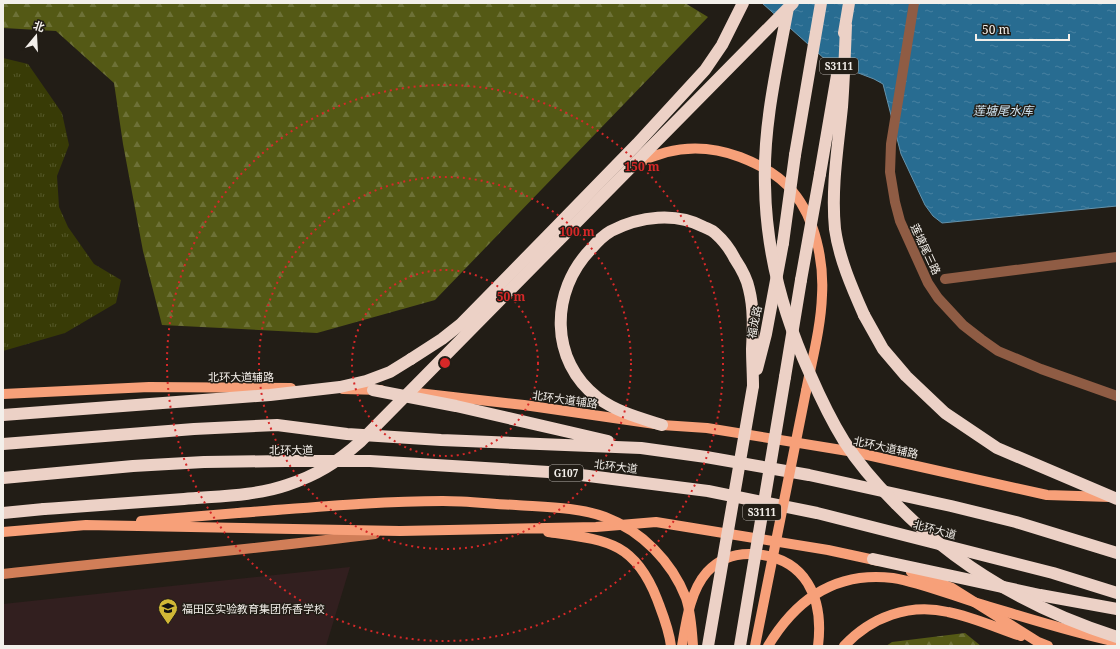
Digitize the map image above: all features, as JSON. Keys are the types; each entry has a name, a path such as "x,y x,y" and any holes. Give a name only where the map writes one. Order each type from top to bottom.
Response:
{"highway":[{"path":"3,415 270,395 340,387 366,381 390,372 442,339 461,324 638,144 705,70 722,45 743,3"},
{"path":"788,3 768,120 765,185 768,232 780,292 798,348 822,401 845,442 876,483 912,520 955,557 987,579 1025,600 1095,630 1117,637"},
{"path":"3,513 222,496 263,491 286,485 310,476 339,460 360,442 793,3"},
{"name":"福龙路","path":"708,646 754,386 766,334 783,243 795,155 821,3"},
{"name":"S3111","path":"740,646 820,174 834,129 849,3"},
{"path":"834,129 835,230 844,267 853,291 864,315 883,349 906,376 945,413 997,448 1117,498"},
{"path":"662,425 619,411 598,398 579,380 568,358 561,339 560,321 564,296 572,273 581,258 610,232 633,222 657,217 676,218 695,222 714,232 728,248 740,266 749,288 754,324 752,350 754,386"},
{"path":"373,390 456,406 641,448"},
{"name":"北环大道","path":"3,444 186,429 277,426 371,435 641,448 706,457 816,476 1016,522 1117,553"},
{"name":"北环大道","path":"3,478 133,466 204,462 370,461 565,473 708,491 817,513 1052,574 1117,593"},
{"path":"874,559 1040,595 1117,609"}],"main road":[{"path":"598,184 647,158 672,150 690,148 711,149 753,162 770,172 793,191 807,214 819,251 822,272 820,319 755,646"},
{"name":"北环大道辅路","path":"3,394 149,387 373,390 421,393 524,405 662,425 707,428 854,452 1048,495 1117,498"},
{"path":"3,532 394,502 444,501 557,508 605,517 635,532 652,546 668,564 680,583 687,600 693,646"},
{"path":"86,525 400,530 596,527 656,522 874,559 952,588 1038,642"},
{"path":"510,528 598,539 628,553 639,565 651,583 670,632 671,646"},
{"path":"682,646 690,606 696,589 706,573 716,563 730,556 744,553 772,556 786,561 797,569 805,578 817,603 819,618 818,646"},
{"path":"768,646 777,631 789,616 799,606 826,588 846,581 879,577 908,582 1058,627 1117,642"},
{"path":"844,646 851,639 881,618 915,610 931,610 964,616 1048,646"}],"street":[{"name":"莲塘尾三路","path":"914,3 892,144 890,172 900,221 928,283 950,312 980,340 998,351 1041,369 1117,396"},
{"path":"945,279 1117,257"},
{"path":"3,574 302,543 400,530"}],"shaded area":[{"name":"福田区实验教育集团侨香学校","path":"350,567 326,646 3,646 3,604"}],"green space":[{"path":"3,3 685,3 708,17 435,300 317,333 162,325 143,251 123,144 114,83 56,31 3,28"},
{"path":"3,58 28,64 62,113 69,145 57,176 59,207 68,227 94,264 121,280 116,303 65,333 3,351"},
{"path":"965,633 981,646 886,646 892,642"}],"water":[{"name":"莲塘尾水库","path":"762,3 1117,3 1117,206 942,223 933,216 925,205 901,154 883,84 874,79 827,61"}],"place":[{"name":"福田区实验教育集团侨香学校","path":"168,625"}]}
